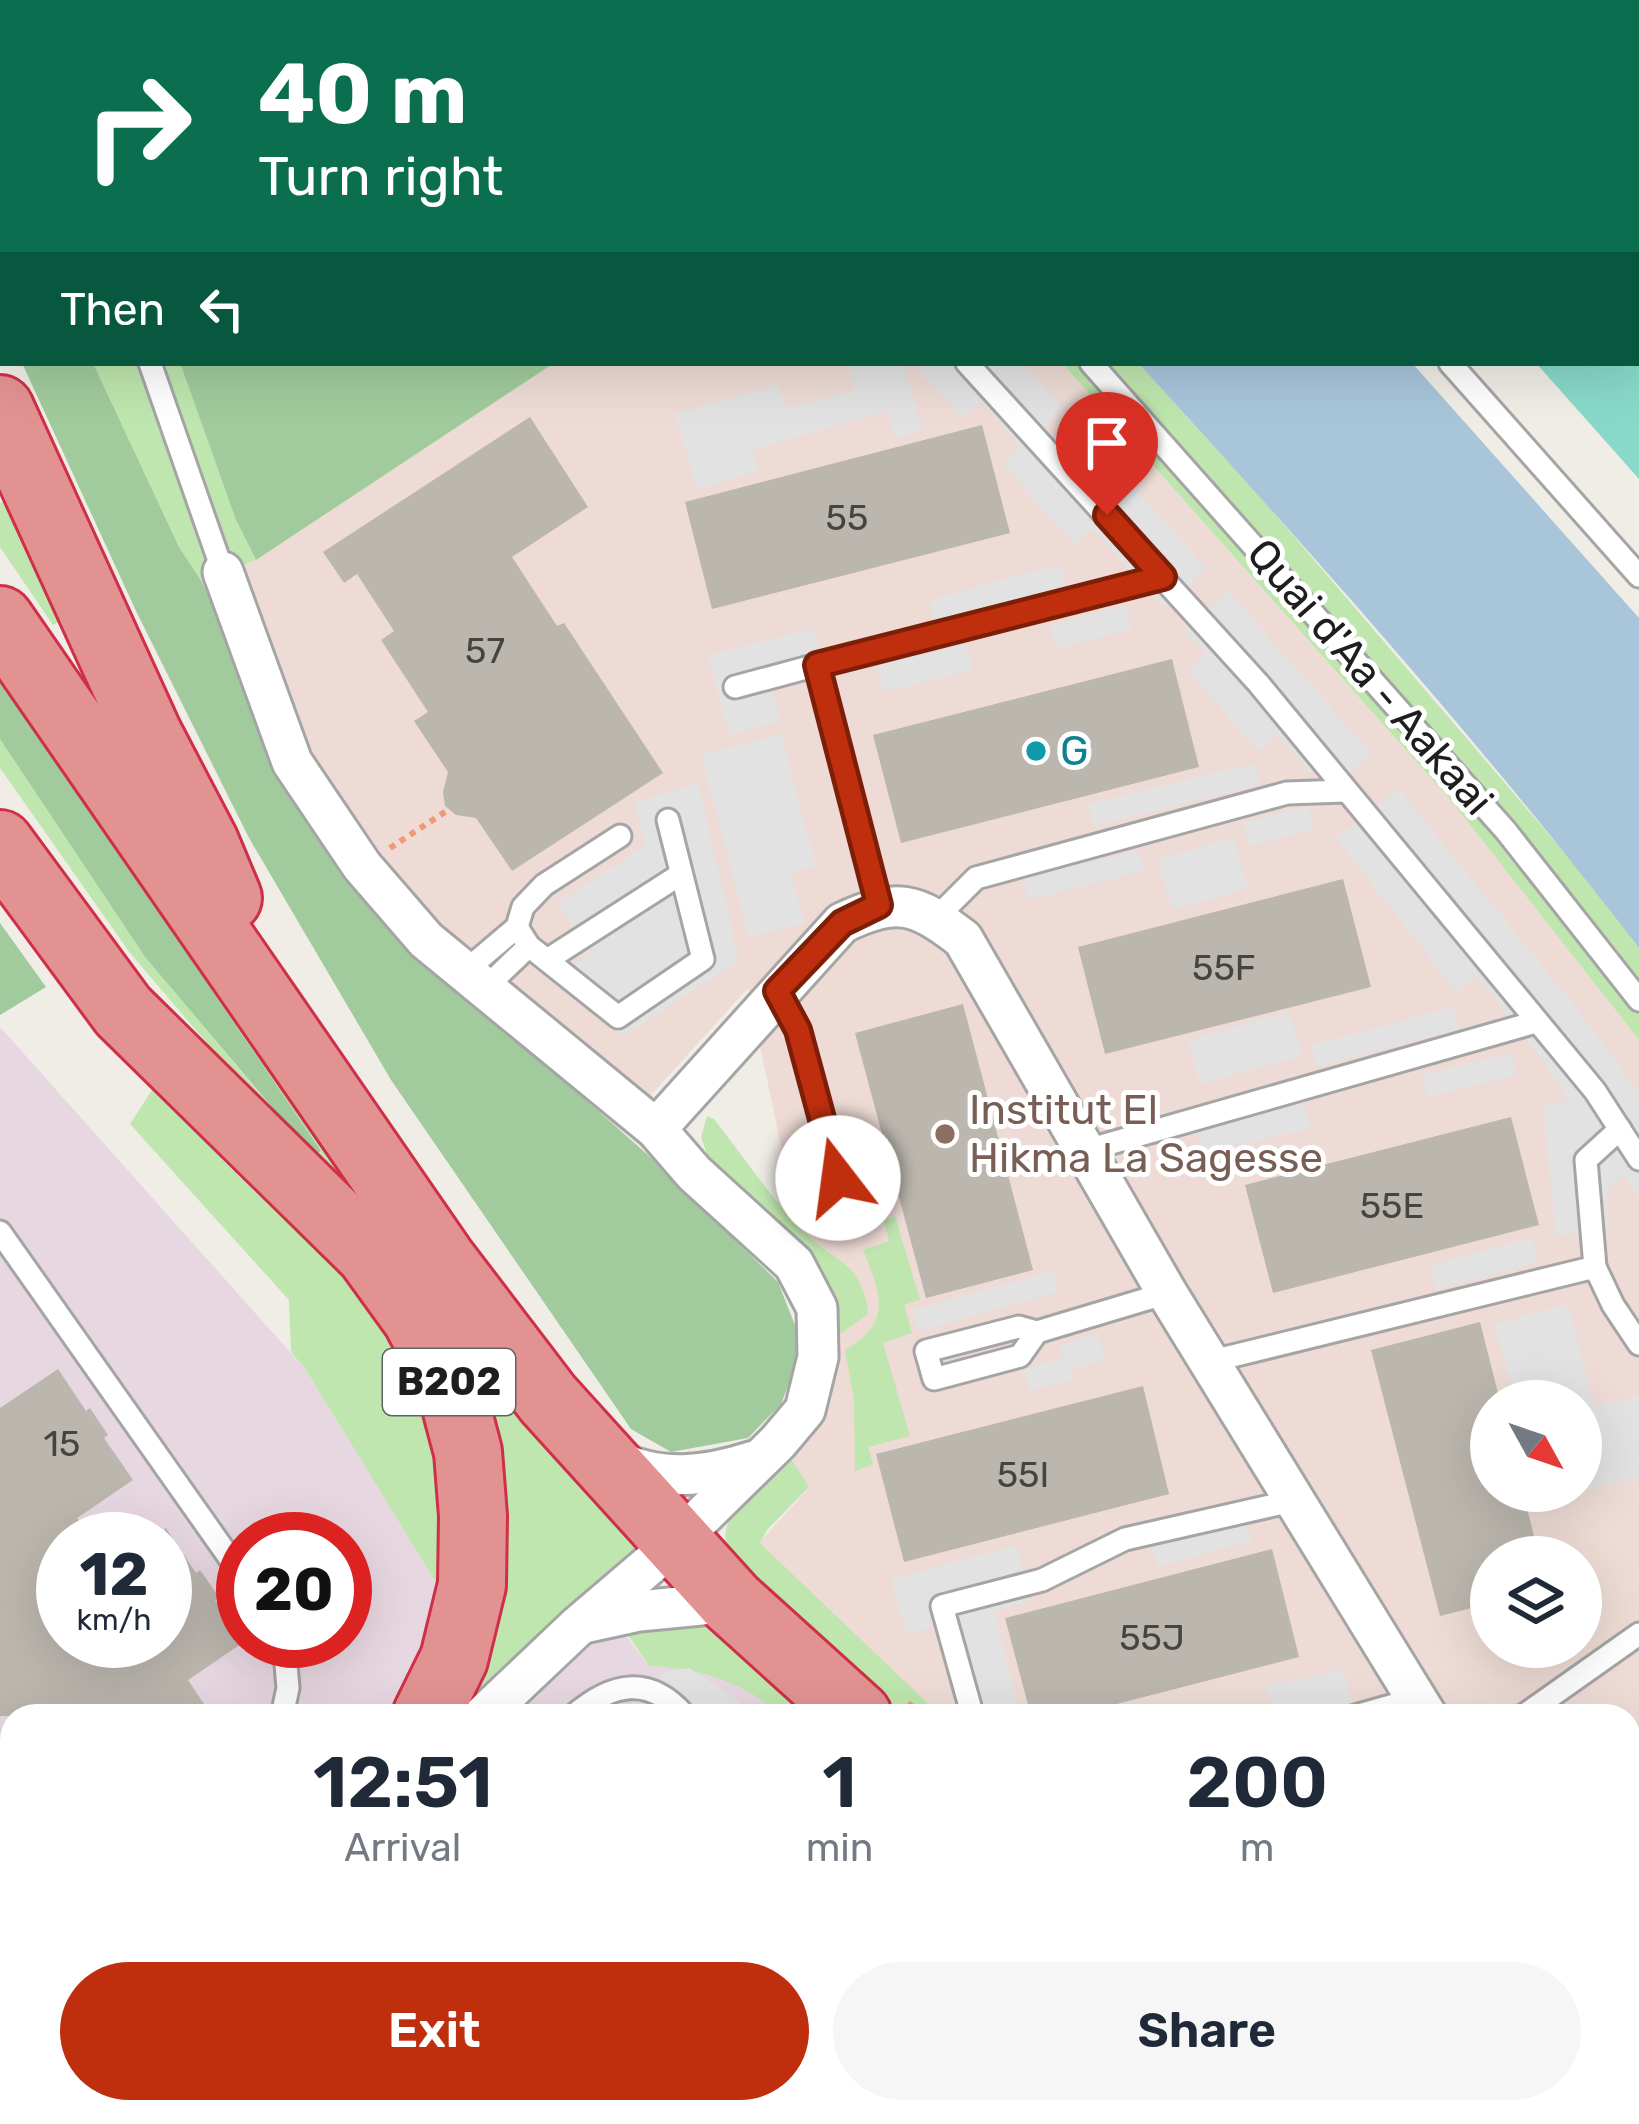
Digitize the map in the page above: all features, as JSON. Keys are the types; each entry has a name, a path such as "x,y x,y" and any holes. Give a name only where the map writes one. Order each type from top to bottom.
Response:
{"highway":[{"name":"B202","path":"0,409 148,734 206,843 277,1018"},
{"name":"B202","path":"0,620 442,1260 584,1443 732,1602 845,1704"},
{"name":"B202","path":"0,844 123,1011 369,1253 416,1318 448,1380 468,1452 472,1585 454,1659 431,1704"}],"street":[{"path":"223,572 292,762 362,866 426,940 656,1129 694,1173 794,1264 817,1308 818,1357 805,1410 675,1543 579,1624 496,1704"},
{"path":"656,1129 842,923 879,905 908,907 936,918 963,939 1208,1362 1419,1704"},
{"path":"584,1443 628,1467 666,1475 713,1474 760,1460"},
{"path":"579,1624 639,1611 732,1602"}],"lane":[{"path":"151,366 223,572"},
{"path":"971,366 1258,683 1595,1091 1639,1159"},
{"name":"Quai d'Aa - Aakaai","path":"1094,366 1506,831 1639,1000"},
{"path":"1453,366 1639,576"},
{"path":"735,687 1163,577"},
{"path":"817,665 879,905"},
{"path":"936,918 976,878 1287,793 1345,791"},
{"path":"620,836 544,885 523,908 531,945 619,1017 703,959 668,820"},
{"path":"474,980 531,945 681,874"},
{"path":"777,991 798,1030 838,1178"},
{"path":"1088,1150 1536,1022"},
{"path":"1619,1129 1586,1160 1595,1268 1639,1344"},
{"path":"0,1232 216,1539"},
{"path":"1208,1362 1595,1268"},
{"path":"1037,1332 1167,1293"},
{"path":"969,1704 942,1606 1042,1580 1125,1539 1292,1501"},
{"path":"1540,1704 1639,1634"},
{"path":"285,1704 286,1668"},
{"path":"591,1704 616,1687 638,1687 675,1704"}],"path":[{"path":"362,866 448,810"}],"shaded area":[{"path":"549,366 1065,366 1453,803 1639,1040 1639,1704 928,1704 760,1542 809,1488 790,1457 818,1423 830,1398 837,1363 836,1337 802,1247 748,988 619,1130 514,1037 284,770 202,582 256,560"},
{"path":"848,366 904,366 923,430 895,438 887,411 752,450 758,471 697,489 675,414 778,384 786,409 854,390"},
{"path":"1025,366 1063,408 1044,427 1063,447 1082,429 1207,569 1163,607 1092,529 1075,544 1002,464 1020,446 981,403 963,418 918,369"},
{"path":"1141,366 1415,366 1639,618 1639,948 1395,650"},
{"path":"1539,366 1639,366 1639,479"},
{"path":"1060,564 1066,586 935,622 929,600"},
{"path":"1228,591 1372,754 1351,772 1308,772 1278,735 1258,751 1187,670 1206,654 1184,630"},
{"path":"1126,605 1132,629 1056,649 1050,625"},
{"path":"814,628 821,654 768,668 781,721 729,735 708,655"},
{"path":"967,644 973,670 884,692 877,666"},
{"path":"781,734 816,866 791,873 804,923 749,937 701,755"},
{"path":"1255,763 1260,785 1093,826 1088,804"},
{"path":"698,783 739,961 623,1037 552,981 590,954 557,903 645,846 635,803"},
{"path":"1398,788 1586,1020 1639,1093 1639,1197 1625,1176 1607,1190 1609,1228 1556,1236 1543,1106 1568,1100 1477,976 1456,992 1336,838"},
{"path":"1308,806 1314,830 1249,846 1243,823"},
{"path":"1233,837 1248,888 1172,910 1157,860"},
{"path":"1138,850 1144,871 1028,900 1023,879"},
{"path":"1453,1007 1459,1029 1317,1067 1311,1045"},
{"path":"1289,1011 1302,1056 1200,1084 1188,1040"},
{"path":"0,1027 306,1370 446,1599 445,1704 0,1704"},
{"path":"1512,1053 1517,1075 1428,1097 1422,1075"},
{"path":"1304,1104 1310,1128 1203,1154 1197,1130"},
{"path":"1532,1237 1538,1262 1436,1290 1430,1266"},
{"path":"1053,1271 1058,1292 918,1331 912,1310"},
{"path":"1568,1304 1588,1380 1509,1380 1494,1324"},
{"path":"1098,1334 1105,1360 1070,1370 1072,1380 1030,1391 1024,1369 1063,1358 1060,1345"},
{"path":"1639,1395 1639,1476 1602,1486 1602,1405"},
{"path":"1245,1518 1252,1541 1157,1567 1151,1544"},
{"path":"1016,1546 1031,1601 994,1612 1018,1704 958,1704 938,1626 906,1634 891,1579"},
{"path":"596,1597 649,1666 690,1667 757,1693 769,1704 474,1704"},
{"path":"689,1668 740,1704 630,1704 667,1671"},
{"path":"1344,1669 1352,1704 1270,1704 1266,1686"}],"green space":[{"path":"23,366 94,366 179,547 202,582 284,770 514,1037 648,1155 778,1282 798,1333 794,1371 781,1404 748,1438 671,1452 631,1429 391,1080 249,838 136,611"},
{"path":"94,366 181,366 236,520 256,560 202,582 179,547"},
{"path":"181,366 549,366 256,560 236,520"},
{"path":"1065,366 1141,366 1267,505 1575,865 1639,948 1639,1040 1453,803"},
{"path":"7,500 60,621 53,625 0,547 0,503"},
{"path":"0,658 360,1198 323,1179 130,953 0,768 0,739 145,957 313,1157 321,1152 0,678"},
{"path":"0,678 321,1151 314,1157 145,957 0,739"},
{"path":"0,923 46,987 0,1015"},
{"path":"152,1090 369,1287 424,1375 476,1359 553,1451 648,1548 473,1704 459,1704 446,1599 291,1352 289,1300 130,1124"},
{"path":"707,1116 790,1217 860,1283 868,1314 836,1337 711,1166 701,1137"},
{"path":"895,1216 920,1300 904,1305 912,1333 883,1343 910,1436 868,1447 873,1464 855,1471 854,1400 845,1350 877,1318 878,1294 863,1250 889,1241 884,1220"},
{"path":"790,1457 809,1487 760,1543 928,1704 766,1704 720,1679 649,1666 623,1628 743,1579 726,1543 726,1530 748,1494"}],"building":[{"path":"530,417 588,507 512,557 557,626 564,623 663,773 512,871 476,818 456,815 445,806 448,772 414,721 428,712 381,640 394,631 357,574 344,583 323,552"},
{"path":"982,425 1010,533 712,609 685,502"},
{"name":"G","path":"1172,659 1199,767 901,843 873,735"},
{"path":"1343,879 1371,987 1105,1054 1078,947"},
{"path":"963,1004 1033,1270 926,1298 855,1033"},
{"path":"1511,1117 1539,1225 1273,1293 1245,1185"},
{"path":"1480,1322 1495,1380 1470,1380 1470,1512 1528,1512 1534,1536 1470,1536 1470,1608 1440,1616 1371,1350"},
{"path":"58,1369 86,1411 90,1408 133,1480 86,1512 36,1512 36,1668 192,1668 192,1567 196,1573 200,1570 216,1593 216,1661 188,1680 204,1704 0,1704 0,1408"},
{"path":"1143,1386 1169,1494 904,1562 876,1454"},
{"path":"1272,1549 1299,1657 1117,1704 1028,1704 1005,1618"}],"place":[{"name":"G","path":"1036,751"},
{"name":"Institut El Hikma La Sagesse","path":"945,1134"}],"route":[{"path":"838,1178 798,1030 777,991 842,923 879,905 817,665 1163,577 1107,515"}]}
